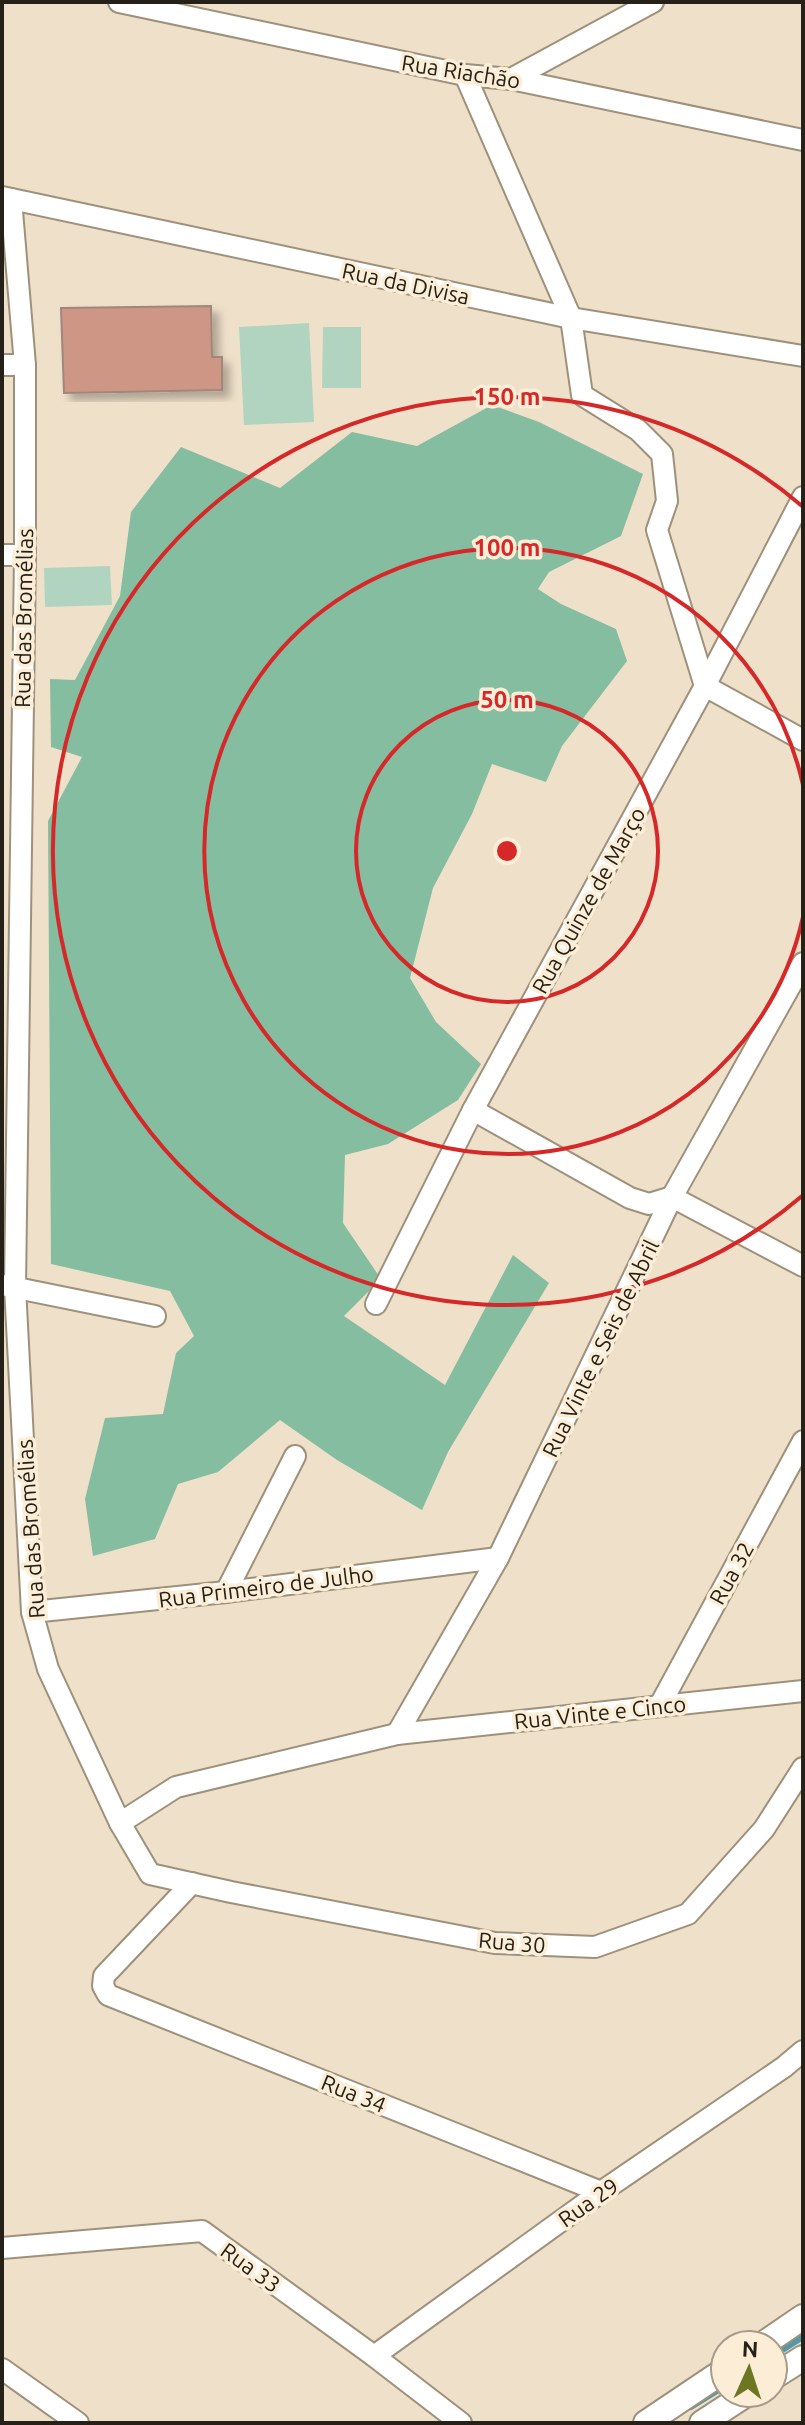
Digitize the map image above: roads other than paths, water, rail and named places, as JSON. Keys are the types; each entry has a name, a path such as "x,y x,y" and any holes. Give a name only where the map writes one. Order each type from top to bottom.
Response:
{"street":[{"name":"Rua Riachão","path":"119,2 210,12 465,75 511,79 803,140"},
{"path":"511,79 653,2"},
{"path":"465,75 571,318 582,395 638,430 662,454 667,501 657,530 705,686 803,740"},
{"name":"Rua da Divisa","path":"6,198 571,318 803,356"},
{"name":"Rua das Bromélias","path":"6,198 25,365 25,555 12,744 8,1286 32,1612 48,1669 120,1823 150,1874"},
{"path":"2,365 25,365"},
{"name":"Rua Quinze de Março","path":"376,1304 473,1110 705,686 803,497"},
{"path":"2,555 25,555"},
{"name":"Rua Vinte e Seis de Abril","path":"397,1734 498,1558 672,1197 803,963"},
{"path":"473,1110 630,1198 649,1204 672,1197 803,1266"},
{"path":"8,1286 155,1316"},
{"name":"Rua 32","path":"660,1705 803,1441"},
{"path":"226,1592 295,1456"},
{"name":"Rua Primeiro de Julho","path":"32,1612 226,1592 498,1558"},
{"name":"Rua Vinte e Cinco","path":"120,1823 176,1787 397,1734 803,1691"},
{"name":"Rua 30","path":"150,1874 495,1943 595,1947 688,1914 764,1829 803,1768"},
{"name":"Rua 34","path":"192,1883 104,1976 103,1986 108,1995 601,2192"},
{"name":"Rua 29","path":"374,2356 803,2051"},
{"name":"Rua 33","path":"2,2248 202,2231 461,2423"},
{"path":"785,2329 803,2317"},
{"path":"2,2369 78,2423"},
{"path":"646,2423 709,2381"},
{"path":"702,2423 723,2409"}],"waterway":[{"path":"789,2346 803,2337"},
{"path":"691,2407 709,2396"}]}
